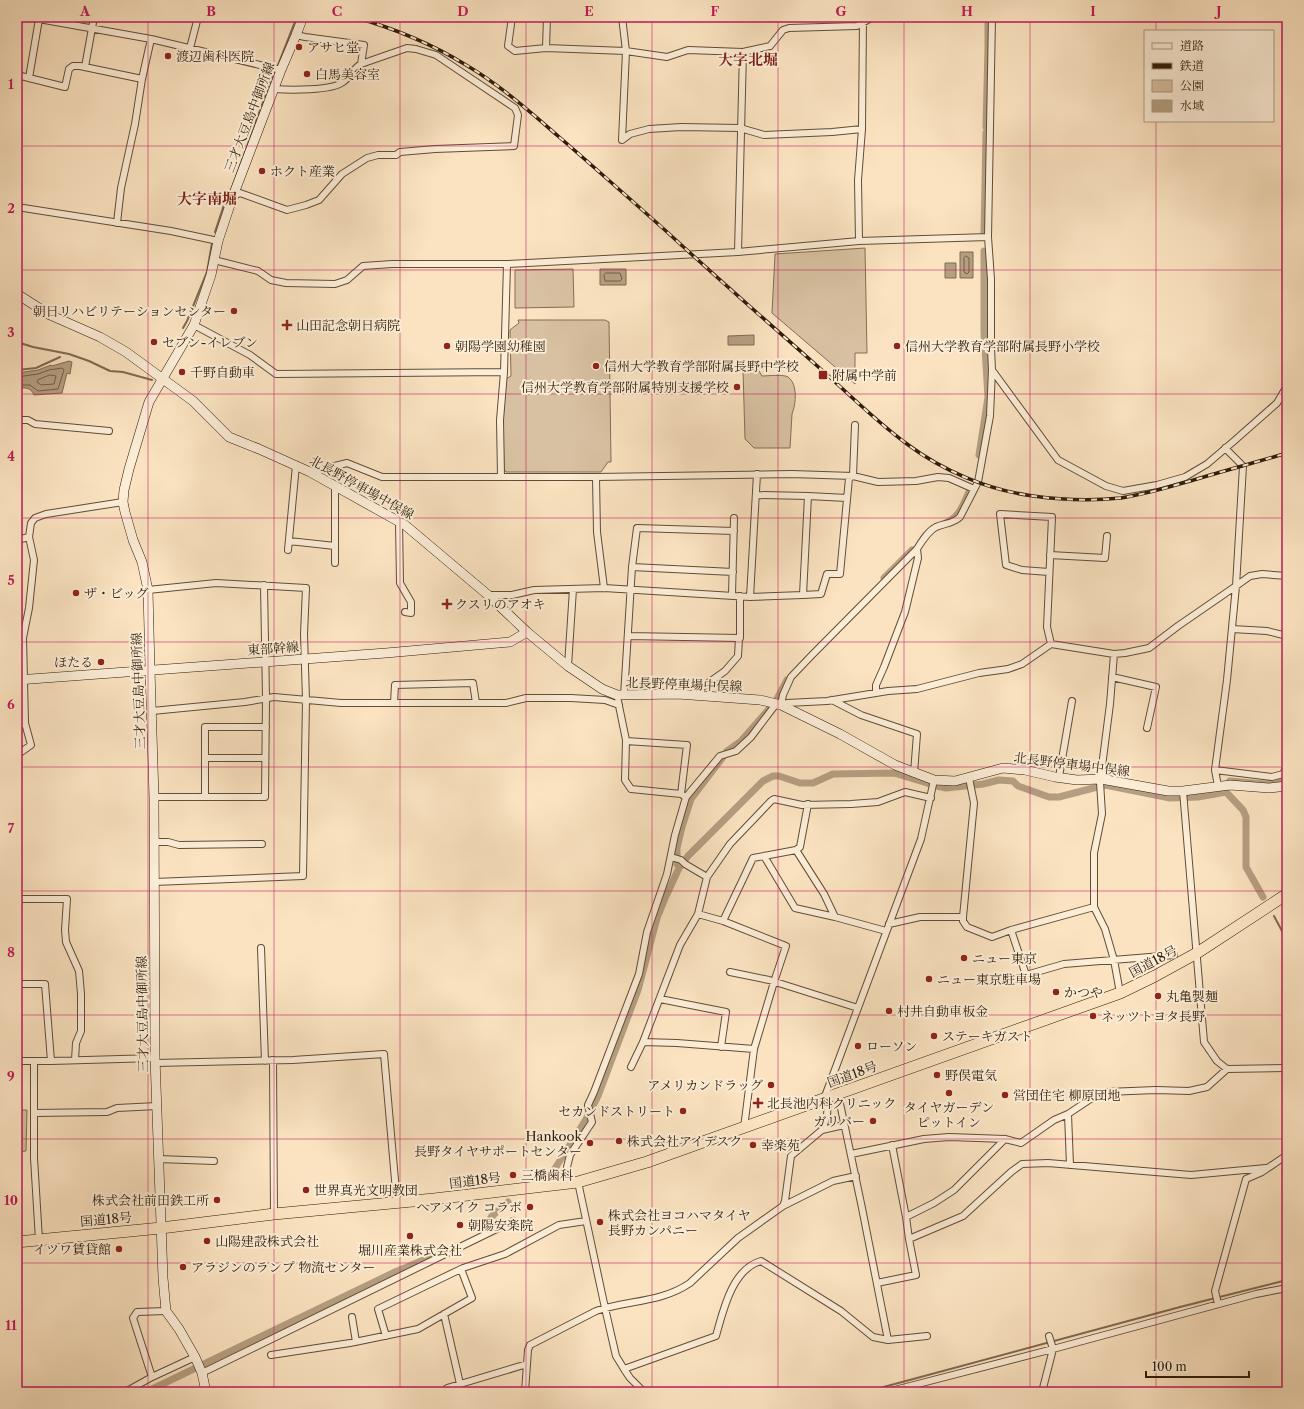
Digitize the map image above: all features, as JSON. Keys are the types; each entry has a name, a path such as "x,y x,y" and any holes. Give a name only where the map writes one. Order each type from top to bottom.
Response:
{"highway":[{"name":"国道18号","path":"17,1242 161,1228 274,1214 397,1203 574,1182 647,1162 1120,993 1197,954 1287,894"}],"main road":[{"name":"三才大豆島中御所線","path":"206,1392 202,1373 195,1357 166,1311 162,1272 155,1061 154,797 148,590 142,562 131,533 123,502 124,490 129,470 149,402 164,379 194,325 209,282 218,241 232,196 302,17"},
{"name":"北長野停車場中俣線","path":"17,294 50,315 100,337 126,352 193,401 229,437 296,465 400,521 488,595 527,632 568,666 602,689 620,695 678,694 760,700 779,705 840,734 895,765 934,784 955,781 970,782 1003,768 1025,770 1077,780 1100,781 1183,793 1230,785 1269,788 1287,786"},
{"name":"東部幹線","path":"20,680 510,642 527,632"}],"street":[{"path":"85,67 94,17"},
{"path":"190,48 198,17"},
{"path":"512,17 508,46 515,51 546,48 626,51 666,56 688,50 743,52 770,46 783,30 789,28 857,26 863,20 873,17"},
{"path":"546,48 547,17"},
{"path":"622,17 626,51 622,140 630,134 649,129 680,126 740,128 764,135 862,129"},
{"path":"684,796 720,756 731,753 751,736 779,705 791,677 917,548 927,534 936,528 955,521 960,517 978,482 990,416 992,396 991,279 988,237 992,17"},
{"path":"29,78 39,19 151,39 280,70"},
{"path":"860,241 858,180 862,129 863,20"},
{"path":"296,35 364,45 361,64"},
{"path":"117,223 121,188 151,39"},
{"path":"232,196 240,193 287,210 319,200 342,174 368,158 378,155 396,155 400,152 435,149 514,146 518,115 515,108 436,55 416,49 407,48 361,64 356,67 343,82 336,86 293,90 274,88"},
{"path":"738,252 743,52"},
{"path":"17,75 65,87 69,69 73,66 85,67 142,79"},
{"path":"17,207 171,231 218,241"},
{"path":"214,260 258,271 271,280 286,283 335,284 346,280 363,266 392,264 507,264 738,252 860,241 988,237"},
{"path":"501,477 500,420 504,372 507,264"},
{"path":"194,325 250,356 276,374 504,372"},
{"path":"992,370 1058,460 1106,486 1123,491 1157,485 1185,477 1207,464 1277,403 1287,386"},
{"path":"17,420 28,420 35,424 109,431"},
{"path":"853,476 855,425"},
{"path":"1218,786 1215,770 1236,586 1243,466 1225,448"},
{"path":"310,472 346,463 382,477 596,477 757,474 853,476 878,482 916,482 938,477 949,478 974,489"},
{"path":"288,550 296,465"},
{"path":"750,597 757,474"},
{"path":"488,595 512,594 534,590 604,588 750,597 821,594 827,574 840,574 848,478 853,476"},
{"path":"596,477 597,532 604,588"},
{"path":"335,486 336,563"},
{"path":"757,495 847,498"},
{"path":"802,595 808,496"},
{"path":"17,755 31,745 25,723 20,680 23,638 29,608 34,560 29,537 30,523 35,518 46,514 123,502"},
{"path":"1049,572 1022,570 1006,565 1000,514 1052,517 1047,627 1051,644"},
{"path":"732,595 734,518"},
{"path":"400,521 400,583 411,602 411,613 405,612"},
{"path":"684,796 632,789 625,780 626,741 619,705 628,636 632,567 637,528 734,531"},
{"path":"1050,555 1105,558 1107,536"},
{"path":"17,540 29,537"},
{"path":"289,541 335,546"},
{"path":"876,693 876,685 905,612 918,558 917,548"},
{"path":"632,567 733,572"},
{"path":"779,705 918,689 979,673 1008,669 1022,664 1051,644 1114,654 1149,648 1250,576 1262,574 1287,576"},
{"path":"148,590 216,583 306,588 303,876 154,882"},
{"path":"154,797 265,797 266,698 264,585"},
{"path":"568,666 573,589"},
{"path":"701,696 701,688 725,670 738,656 740,638 740,596"},
{"path":"1232,629 1267,631 1287,636"},
{"path":"628,636 739,638"},
{"path":"1114,654 1100,781 1102,814 1094,853 1094,907 1105,929 1114,960 1120,993"},
{"path":"1112,678 1156,687 1147,728"},
{"path":"394,703 395,685 473,683 476,703"},
{"path":"152,711 245,702 274,697 341,703 506,703 526,698 563,698 605,700 619,705"},
{"path":"832,700 861,716 918,734 914,773"},
{"path":"1059,777 1072,701"},
{"path":"17,726 25,723"},
{"path":"205,796 205,727 266,727"},
{"path":"626,741 687,745 684,796 675,835 678,860 667,874 647,932 639,974 588,1105 592,1122 570,1155 567,1167 574,1182 586,1222 616,1356 630,1378 644,1392"},
{"path":"206,758 265,758"},
{"path":"1215,770 1272,777 1284,774 1287,766"},
{"path":"970,782 974,802 963,917 963,921 967,927 992,937 1011,930 1094,907"},
{"path":"822,1130 827,1116 830,1097 858,1008 921,839 934,784"},
{"path":"632,1067 680,945 698,914 707,877 730,844 771,801 774,800 802,805 878,802 905,792 931,798"},
{"path":"1183,793 1204,1042 1217,1061 1227,1069 1287,1068"},
{"path":"723,921 753,858 796,850 800,847 808,804"},
{"path":"154,842 168,842 179,845 262,844"},
{"path":"796,850 824,894 835,917"},
{"path":"764,856 795,908 886,931"},
{"path":"678,860 707,877"},
{"path":"17,899 67,899 65,930 66,942 79,970 81,994 81,1031 76,1043 75,1060"},
{"path":"698,914 723,921 786,946 754,1049 744,1128"},
{"path":"889,924 920,917 963,917"},
{"path":"1011,930 1026,975 1064,964 1174,955"},
{"path":"261,948 265,1061"},
{"path":"730,972 774,982 858,1008"},
{"path":"17,984 45,984 51,1061"},
{"path":"660,999 726,1012 721,1047"},
{"path":"643,1042 754,1049"},
{"path":"17,1061 265,1061 384,1054 397,1203"},
{"path":"273,1060 274,1214"},
{"path":"34,1062 34,1158 39,1240"},
{"path":"851,1154 924,1139 1005,1139 1021,1143 1054,1120 1068,1114 1089,1100 1106,1092 1156,1090 1189,1091 1207,1087 1227,1069"},
{"path":"830,1097 844,1125 851,1154 878,1283 888,1340"},
{"path":"34,1113 107,1112 117,1108 156,1106"},
{"path":"1068,1114 1070,1165"},
{"path":"782,1206 785,1201 791,1156 822,1130 844,1125"},
{"path":"906,1217 934,1203 954,1190 1005,1139"},
{"path":"878,1283 916,1275 892,1145"},
{"path":"1218,1302 1215,1291 1246,1179 1262,1172 1287,1155"},
{"path":"158,1159 214,1161"},
{"path":"909,1239 963,1216 1011,1172 1022,1164 1048,1163 1191,1176 1266,1168"},
{"path":"525,1392 528,1350 530,1345 596,1311 666,1295 684,1287 738,1238 782,1206 833,1181 856,1176"},
{"path":"202,1373 513,1222"},
{"path":"386,1336 378,1309 461,1269 505,1254 559,1225 586,1222"},
{"path":"624,1369 716,1336 728,1296 742,1273 754,1263 761,1261 841,1311 873,1337 888,1340 926,1336"},
{"path":"271,1355 356,1342 418,1329 472,1298 461,1269"},
{"path":"887,1392 1218,1302 1287,1288"},
{"path":"152,1377 133,1318 137,1312 166,1311"},
{"path":"444,1314 460,1384"},
{"path":"352,1317 356,1342"},
{"path":"1042,1392 1053,1347 1049,1336"},
{"path":"125,1392 152,1377 195,1357"},
{"path":"443,1392 447,1388 527,1364"}],"green space":[{"path":"865,248 867,353 855,353 855,384 772,313 775,254"},
{"path":"573,269 574,307 515,308 515,270"},
{"path":"518,320 605,320 609,322 611,462 608,462 601,472 506,472 504,469 503,419 506,379 511,376 510,330 519,323"},
{"path":"746,368 757,368 762,376 783,376 788,377 791,380 795,389 795,394 790,448 754,448 745,439 743,370"},
{"path":"17,1110 27,1110 26,1151 17,1152"}],"water":[{"path":"960,252 973,252 973,278 960,278"},
{"path":"945,263 956,263 956,278 945,278"},
{"path":"600,269 626,269 626,285 600,285"},
{"path":"754,335 754,345 728,345 728,336"},
{"path":"69,361 72,362 70,374 67,373 62,393 34,395 31,390 27,388 17,389 17,373 38,370"}],"waterway":[{"path":"986,127 988,17"},
{"path":"278,65 296,19"},
{"path":"230,193 274,72"},
{"path":"984,234 986,133"},
{"path":"215,232 226,199"},
{"path":"183,328 207,272 212,243"},
{"path":"979,455 988,397 984,332 984,251"},
{"path":"17,342 33,347 69,354 110,371 123,372 152,380"},
{"path":"17,370 36,368 60,357"},
{"path":"947,522 958,514 969,492"},
{"path":"884,578 912,550"},
{"path":"777,699 787,680"},
{"path":"727,751 741,741 769,709"},
{"path":"677,864 677,848 691,799 723,757"},
{"path":"667,894 679,868 688,856 763,781 773,776 779,776 800,783 813,783 833,774 894,773 946,788 983,784 999,780 1013,781 1018,786 1049,797 1059,797 1105,785 1170,798 1198,797 1226,792"},
{"path":"1230,781 1265,784 1287,781"},
{"path":"1226,792 1243,810 1246,817 1246,867 1263,897"},
{"path":"554,1170 585,1121 598,1096 638,990 657,918 668,891"},
{"path":"1274,916 1282,931 1287,946"},
{"path":"490,1229 497,1226 491,1217 508,1202"},
{"path":"146,1392 395,1272 457,1246"},
{"path":"865,1392 1180,1307 1287,1280"}],"railway":[{"path":"354,17 398,31 426,43 479,73 502,90 536,117 612,183 883,425 921,454 951,471 983,484 1016,493 1077,500 1100,500 1121,498 1150,492 1287,453"}],"place":[{"name":"アサヒ堂","path":"299,47"},
{"name":"渡辺歯科医院","path":"168,56"},
{"name":"白馬美容室","path":"307,74"},
{"name":"ホクト産業","path":"262,171"},
{"name":"朝日リハビリテーションセンター","path":"234,311"},
{"name":"山田記念朝日病院","path":"287,325"},
{"name":"セブン-イレブン","path":"154,342"},
{"name":"朝陽学園幼稚園","path":"447,346"},
{"name":"信州大学教育学部附属長野小学校","path":"897,346"},
{"name":"信州大学教育学部附属長野中学校","path":"596,366"},
{"name":"千野自動車","path":"182,372"},
{"name":"附属中学前","path":"823,375"},
{"name":"信州大学教育学部附属特別支援学校","path":"737,387"},
{"name":"ザ・ビッグ","path":"76,593"},
{"name":"クスリのアオキ","path":"447,604"},
{"name":"ほたる","path":"101,662"},
{"name":"ニュー東京","path":"964,958"},
{"name":"ニュー東京駐車場","path":"929,979"},
{"name":"かつや","path":"1056,992"},
{"name":"丸亀製麺","path":"1158,996"},
{"name":"村井自動車板金","path":"889,1011"},
{"name":"ネッツトヨタ長野","path":"1093,1016"},
{"name":"ステーキガスト","path":"934,1036"},
{"name":"ローソン","path":"858,1046"},
{"name":"野俣電気","path":"937,1075"},
{"name":"アメリカンドラッグ","path":"771,1085"},
{"name":"タイヤガーデン ピットイン","path":"949,1093"},
{"name":"営団住宅 柳原団地","path":"1005,1095"},
{"name":"北長池内科クリニック","path":"758,1103"},
{"name":"セカンドストリート","path":"683,1111"},
{"name":"ガリバー","path":"873,1121"},
{"name":"株式会社アイデスク","path":"619,1141"},
{"name":"Hankook 長野タイヤサポートセンター","path":"590,1143"},
{"name":"幸楽苑","path":"753,1145"},
{"name":"三橋歯科","path":"513,1175"},
{"name":"世界真光文明教団","path":"306,1190"},
{"name":"株式会社前田鉄工所","path":"217,1200"},
{"name":"ヘアメイク コラボ","path":"530,1207"},
{"name":"株式会社ヨコハマタイヤ 長野カンパニー","path":"600,1222"},
{"name":"朝陽安楽院","path":"460,1225"},
{"name":"堀川産業株式会社","path":"410,1236"},
{"name":"山陽建設株式会社","path":"207,1241"},
{"name":"イツワ賃貸館","path":"119,1249"},
{"name":"アラジンのランプ 物流センター","path":"183,1267"}],"district":[{"name":"大字北堀","path":"748,60"},
{"name":"大字南堀","path":"207,199"}]}
